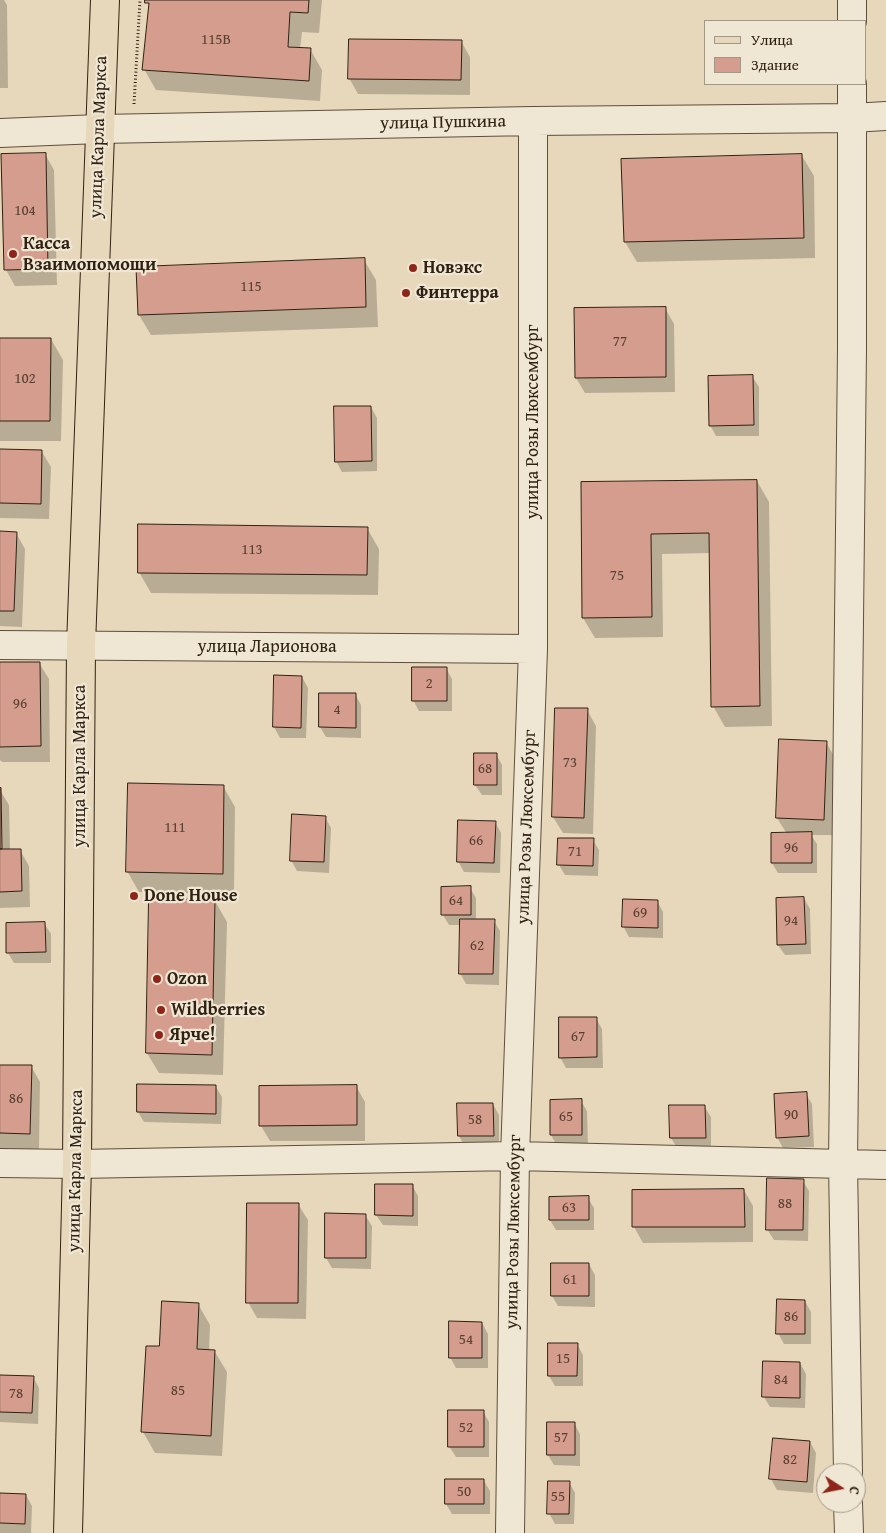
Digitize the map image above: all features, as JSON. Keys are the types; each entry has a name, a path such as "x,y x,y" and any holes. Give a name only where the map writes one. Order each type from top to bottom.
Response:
{"main road":[{"name":"улица Карла Маркса","path":"68,1533 77,1164 81,645 105,0"}],"street":[{"path":"852,0 852,20"},
{"path":"848,1463 843,1163 852,348 852,85"},
{"name":"улица Пушкина","path":"0,133 132,128 886,116"},
{"name":"улица Розы Люксембург","path":"510,1533 515,1156 533,649 533,121"},
{"name":"улица Ларионова","path":"0,644 533,649"},
{"path":"0,1163 77,1164 515,1156 886,1165"},
{"path":"848,1513 849,1533"}],"path":[{"path":"132,128 140,0"}],"building":[{"path":"145,0 309,0 308,13 290,12 288,47 311,48 309,81 142,70 149,3 145,3"},
{"path":"349,39 462,40 461,80 348,79"},
{"path":"46,153 48,269 4,270 1,154"},
{"path":"802,154 804,238 624,242 621,159"},
{"path":"365,258 366,307 138,315 136,267"},
{"path":"666,307 666,377 575,378 574,308"},
{"path":"0,338 51,338 50,421 0,421"},
{"path":"753,375 754,425 709,426 708,376"},
{"path":"334,406 371,406 372,461 335,462"},
{"path":"0,449 42,450 41,504 0,503"},
{"path":"757,480 760,706 711,707 709,533 651,534 652,617 582,618 581,482"},
{"path":"138,524 368,527 367,575 138,573"},
{"path":"0,531 17,532 14,611 0,611"},
{"path":"0,662 40,662 41,746 0,747"},
{"path":"412,667 447,667 447,701 412,701"},
{"path":"274,675 302,676 301,728 273,727"},
{"path":"319,693 356,693 356,728 319,727"},
{"path":"555,708 588,708 584,818 552,817"},
{"path":"779,739 827,741 824,820 776,818"},
{"path":"474,753 497,753 497,785 474,785"},
{"path":"128,783 224,785 223,874 126,872"},
{"path":"0,788 2,849 0,849"},
{"path":"292,814 326,816 324,862 290,861"},
{"path":"458,820 496,821 494,863 457,862"},
{"path":"812,832 812,863 771,863 771,833"},
{"path":"558,838 594,838 593,866 557,865"},
{"path":"0,849 21,849 22,891 0,892"},
{"path":"471,886 471,915 441,915 441,887"},
{"path":"804,897 806,944 777,945 776,898"},
{"path":"149,898 215,900 212,1055 146,1053"},
{"path":"623,899 658,900 658,928 622,927"},
{"path":"460,919 495,919 493,974 459,974"},
{"path":"45,922 46,952 6,953 6,923"},
{"path":"559,1017 597,1017 597,1057 559,1058"},
{"path":"0,1065 32,1065 30,1134 0,1133"},
{"path":"137,1084 216,1085 216,1114 137,1112"},
{"path":"357,1085 357,1125 259,1126 259,1086"},
{"path":"807,1092 809,1136 776,1138 774,1094"},
{"path":"582,1099 582,1135 550,1135 550,1100"},
{"path":"457,1103 493,1103 494,1136 458,1136"},
{"path":"669,1105 705,1105 706,1138 670,1138"},
{"path":"767,1178 804,1179 803,1230 766,1230"},
{"path":"375,1184 413,1184 413,1216 375,1215"},
{"path":"744,1189 745,1227 632,1227 632,1190"},
{"path":"589,1196 589,1220 549,1220 549,1197"},
{"path":"247,1203 299,1203 298,1303 246,1303"},
{"path":"325,1213 366,1214 366,1258 325,1258"},
{"path":"551,1263 589,1263 589,1296 551,1296"},
{"path":"777,1299 805,1300 805,1334 776,1334"},
{"path":"162,1301 199,1303 197,1349 215,1350 211,1436 141,1432 146,1346 159,1346"},
{"path":"449,1321 482,1322 482,1358 449,1358"},
{"path":"548,1343 578,1343 577,1376 548,1376"},
{"path":"763,1361 800,1362 800,1398 762,1397"},
{"path":"0,1375 34,1376 32,1413 0,1412"},
{"path":"448,1410 484,1410 484,1447 448,1447"},
{"path":"547,1422 575,1422 575,1455 547,1455"},
{"path":"773,1438 810,1441 807,1482 769,1479"},
{"path":"445,1479 484,1479 484,1504 445,1504"},
{"path":"548,1481 570,1481 569,1514 547,1514"},
{"path":"0,1493 26,1494 25,1524 0,1523"}],"place":[{"name":"Касса Взаимопомощи","path":"13,254"},
{"name":"Новэкс","path":"413,268"},
{"name":"Финтерра","path":"406,293"},
{"name":"Done House","path":"134,896"},
{"name":"Ozon","path":"157,979"},
{"name":"Wildberries","path":"161,1010"},
{"name":"Ярче!","path":"159,1035"}]}
